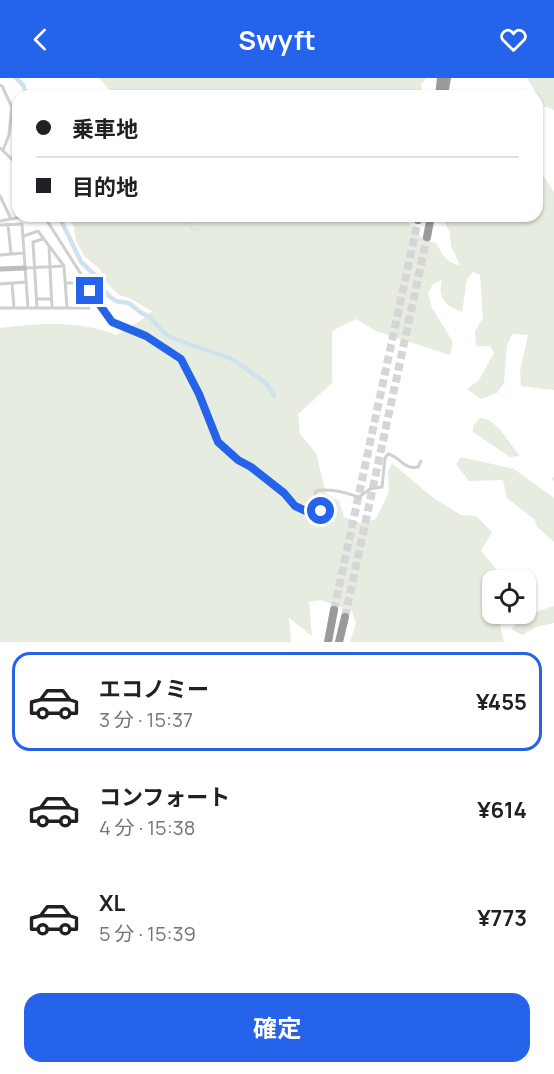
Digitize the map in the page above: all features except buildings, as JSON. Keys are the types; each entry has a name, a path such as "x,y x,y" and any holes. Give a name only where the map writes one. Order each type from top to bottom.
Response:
{"highway":[{"path":"427,237 430,222"},
{"path":"328,642 334,610"},
{"path":"339,642 345,617"}],"street":[{"path":"0,85 12,107 9,135 2,149"},
{"path":"0,196 10,219 0,223"},
{"path":"49,222 112,322 146,336 181,359 199,394 218,442 238,460 251,467 284,493 295,506 319,516 321,508 315,491 345,492 359,497 371,488 382,487 388,454 408,468 418,467 421,461"},
{"path":"0,223 22,224 28,308"},
{"path":"9,224 11,254"},
{"path":"23,236 38,231 64,266 67,308"},
{"path":"37,308 33,243 43,239"},
{"path":"49,246 52,308"},
{"path":"0,255 24,253"},
{"path":"0,269 64,266"},
{"path":"0,284 26,282"},
{"path":"12,283 14,308"},
{"path":"65,283 76,283 80,288 81,308"},
{"path":"37,299 51,299"},
{"path":"0,308 89,308"}],"shaded area":[{"path":"99,78 426,78 421,85 422,90 110,90"},
{"path":"527,78 554,78 554,110 543,104 543,90 534,90"},
{"path":"543,175 554,192 554,390 521,386 520,371 528,335 512,334 507,346 504,383 497,393 481,399 467,389 479,380 494,353 490,346 476,346 475,331 483,318 480,275 473,272 467,279 462,312 451,307 444,300 441,292 442,280 433,284 428,293 432,308 453,342 450,355 376,331 356,319 332,331 332,383 298,414 300,434 316,453 326,494 339,501 344,517 360,523 376,519 389,492 388,472 392,463 432,497 461,515 476,516 492,532 481,551 497,570 482,570 482,624 501,624 504,642 350,642 356,623 352,611 321,600 309,602 312,636 289,618 291,642 0,642 0,328 59,324 89,327 116,335 152,311 119,295 106,282 100,269 85,257 76,241 71,222 409,222 423,239 437,244 445,258 460,265 451,246 450,233 445,222 543,222"},
{"path":"480,418 498,427 520,456 510,457 473,432 473,426"},
{"path":"461,457 514,469 554,498 554,542 537,527 535,520 507,498 503,480 469,481 456,464"},
{"path":"554,606 554,623 536,627 522,635 511,629 516,624 536,624 536,612"}],"waterway":[{"path":"16,78 25,90"},
{"path":"62,222 81,262 95,275 109,296 116,301 129,303 150,317 163,332 172,338 232,359 266,383 274,396"},
{"path":"189,222 191,229 201,230"}],"tunnel":[{"path":"334,610 418,222"},
{"path":"345,617 427,237"}],"route":[{"path":"90,291 112,322 146,336 181,359 199,394 218,442 223,447 238,460 261,474 284,493 295,506 317,516 321,511"}]}
